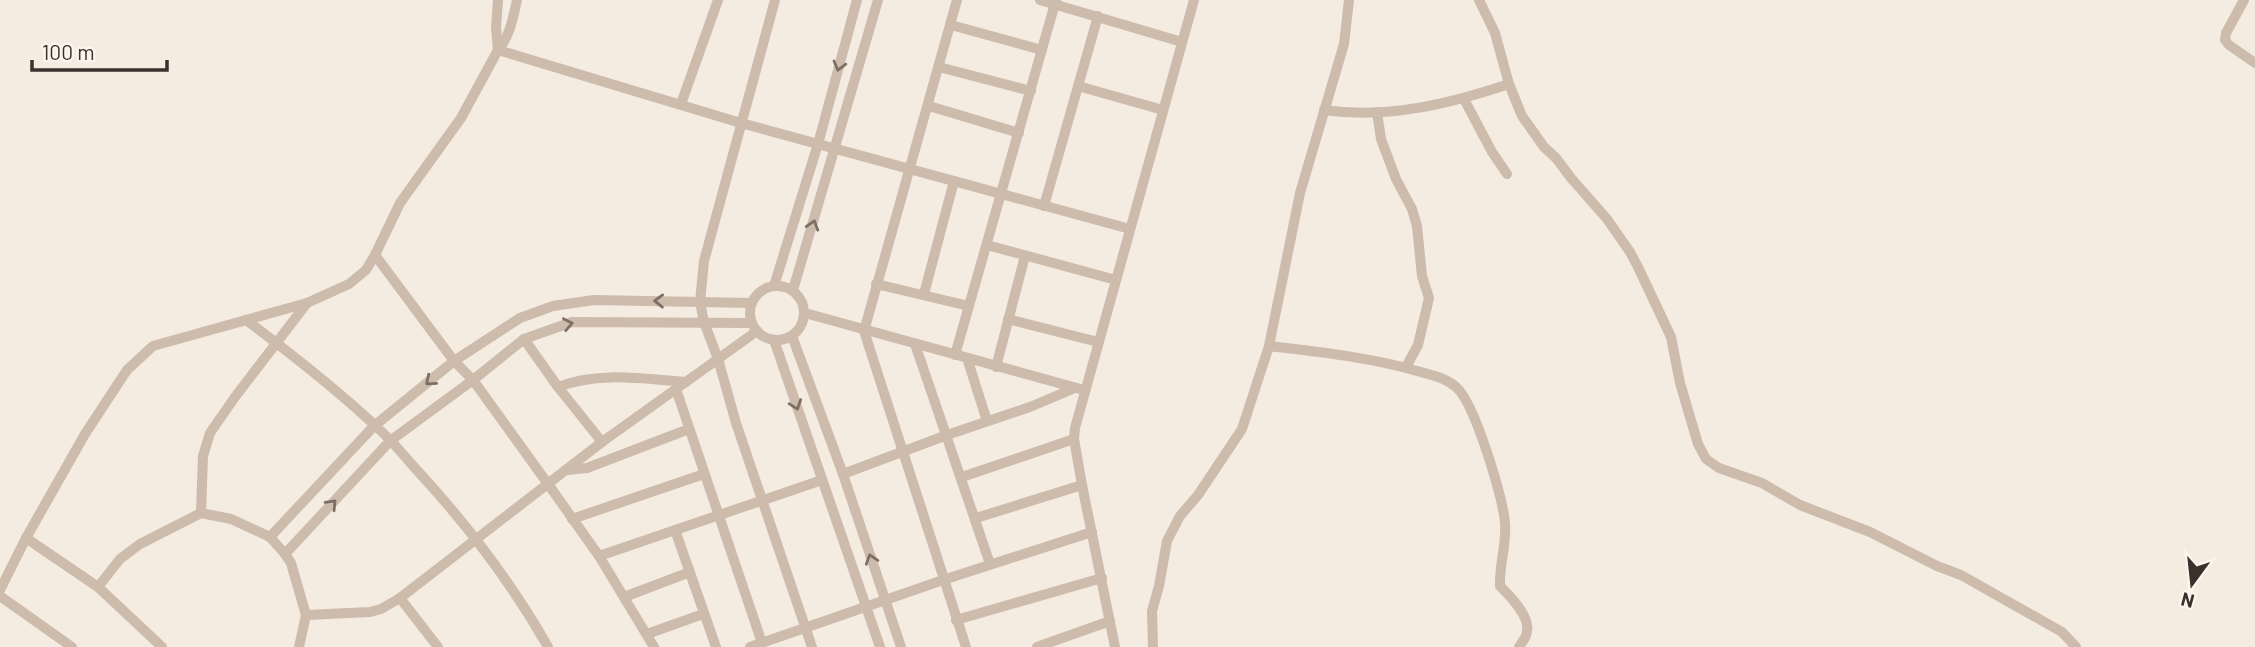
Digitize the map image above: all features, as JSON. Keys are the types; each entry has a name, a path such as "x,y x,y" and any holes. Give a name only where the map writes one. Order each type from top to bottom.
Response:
{"street":[{"path":"498,0 498,50"},
{"path":"0,590 85,434 137,359 153,346 307,303 349,284 366,270 400,203 461,118 508,36 517,0"},
{"path":"681,104 718,0"},
{"path":"775,0 704,261 700,302 736,423 811,647"},
{"path":"774,286 818,144 857,0"},
{"path":"793,290 878,0"},
{"path":"957,0 864,331 966,647"},
{"path":"1040,0 1056,2 1182,42"},
{"path":"1115,647 1074,439 1079,389 1098,342 1194,0"},
{"path":"1153,646 1152,611 1167,541 1180,516 1198,495 1242,429 1269,346 1300,193 1344,44 1349,0"},
{"path":"1479,0 1495,33 1517,107 1530,130 1601,211 1630,252 1671,337 1680,383 1698,444 1706,459 1719,468 1762,482 1801,505 1870,532 1937,566 1961,575 2062,632 2076,647"},
{"path":"2244,0 2226,33 2225,40 2255,62"},
{"path":"956,355 1056,2"},
{"path":"1044,206 1098,16"},
{"path":"951,25 1042,50"},
{"path":"498,50 741,123 1130,229"},
{"path":"939,67 1031,91"},
{"path":"1325,110 1377,112 1418,109 1464,99 1509,84"},
{"path":"1078,86 1163,110"},
{"path":"1464,99 1507,174"},
{"path":"929,106 1019,133"},
{"path":"1377,112 1381,139 1417,226 1422,276 1429,298 1418,345 1406,367"},
{"path":"923,294 954,181"},
{"path":"987,245 1116,280"},
{"path":"375,255 454,361 473,380 548,484 599,556 653,647"},
{"path":"996,367 1025,256"},
{"path":"876,284 969,306"},
{"path":"285,554 390,441 524,339 572,322 704,322 754,327 765,337 784,340 803,324 805,313 802,300 793,290 784,286 765,288 752,303 754,327"},
{"path":"270,537 374,426 454,361 520,318 553,306 594,300 752,303"},
{"path":"201,513 203,456 210,433 307,303"},
{"path":"805,313 1079,389"},
{"path":"1008,319 1098,342"},
{"path":"246,320 276,342 390,441 476,538 526,608 548,647"},
{"path":"306,615 370,612 400,598 602,442 718,359 754,327"},
{"path":"792,336 843,474 901,647"},
{"path":"524,339 602,442"},
{"path":"774,340 880,647"},
{"path":"915,344 990,564"},
{"path":"1269,346 1343,355 1406,367 1454,385 1468,401 1475,416 1505,522 1500,586 1520,611 1528,627 1527,635 1519,647"},
{"path":"967,358 987,421"},
{"path":"558,387 582,378 685,382"},
{"path":"676,389 762,643"},
{"path":"843,474 1079,389"},
{"path":"566,470 587,468 688,429"},
{"path":"962,477 1074,439"},
{"path":"572,519 704,474"},
{"path":"599,556 822,480"},
{"path":"976,518 1082,485"},
{"path":"98,587 120,559 140,544 201,513 232,519 270,537 291,563 306,615 299,647"},
{"path":"675,530 716,647"},
{"path":"750,647 990,564 1092,532"},
{"path":"26,538 98,587 162,647"},
{"path":"624,597 690,572"},
{"path":"956,620 1102,578"},
{"path":"0,596 72,647"},
{"path":"400,598 439,647"},
{"path":"647,634 703,614"},
{"path":"1037,647 1110,621"}]}
